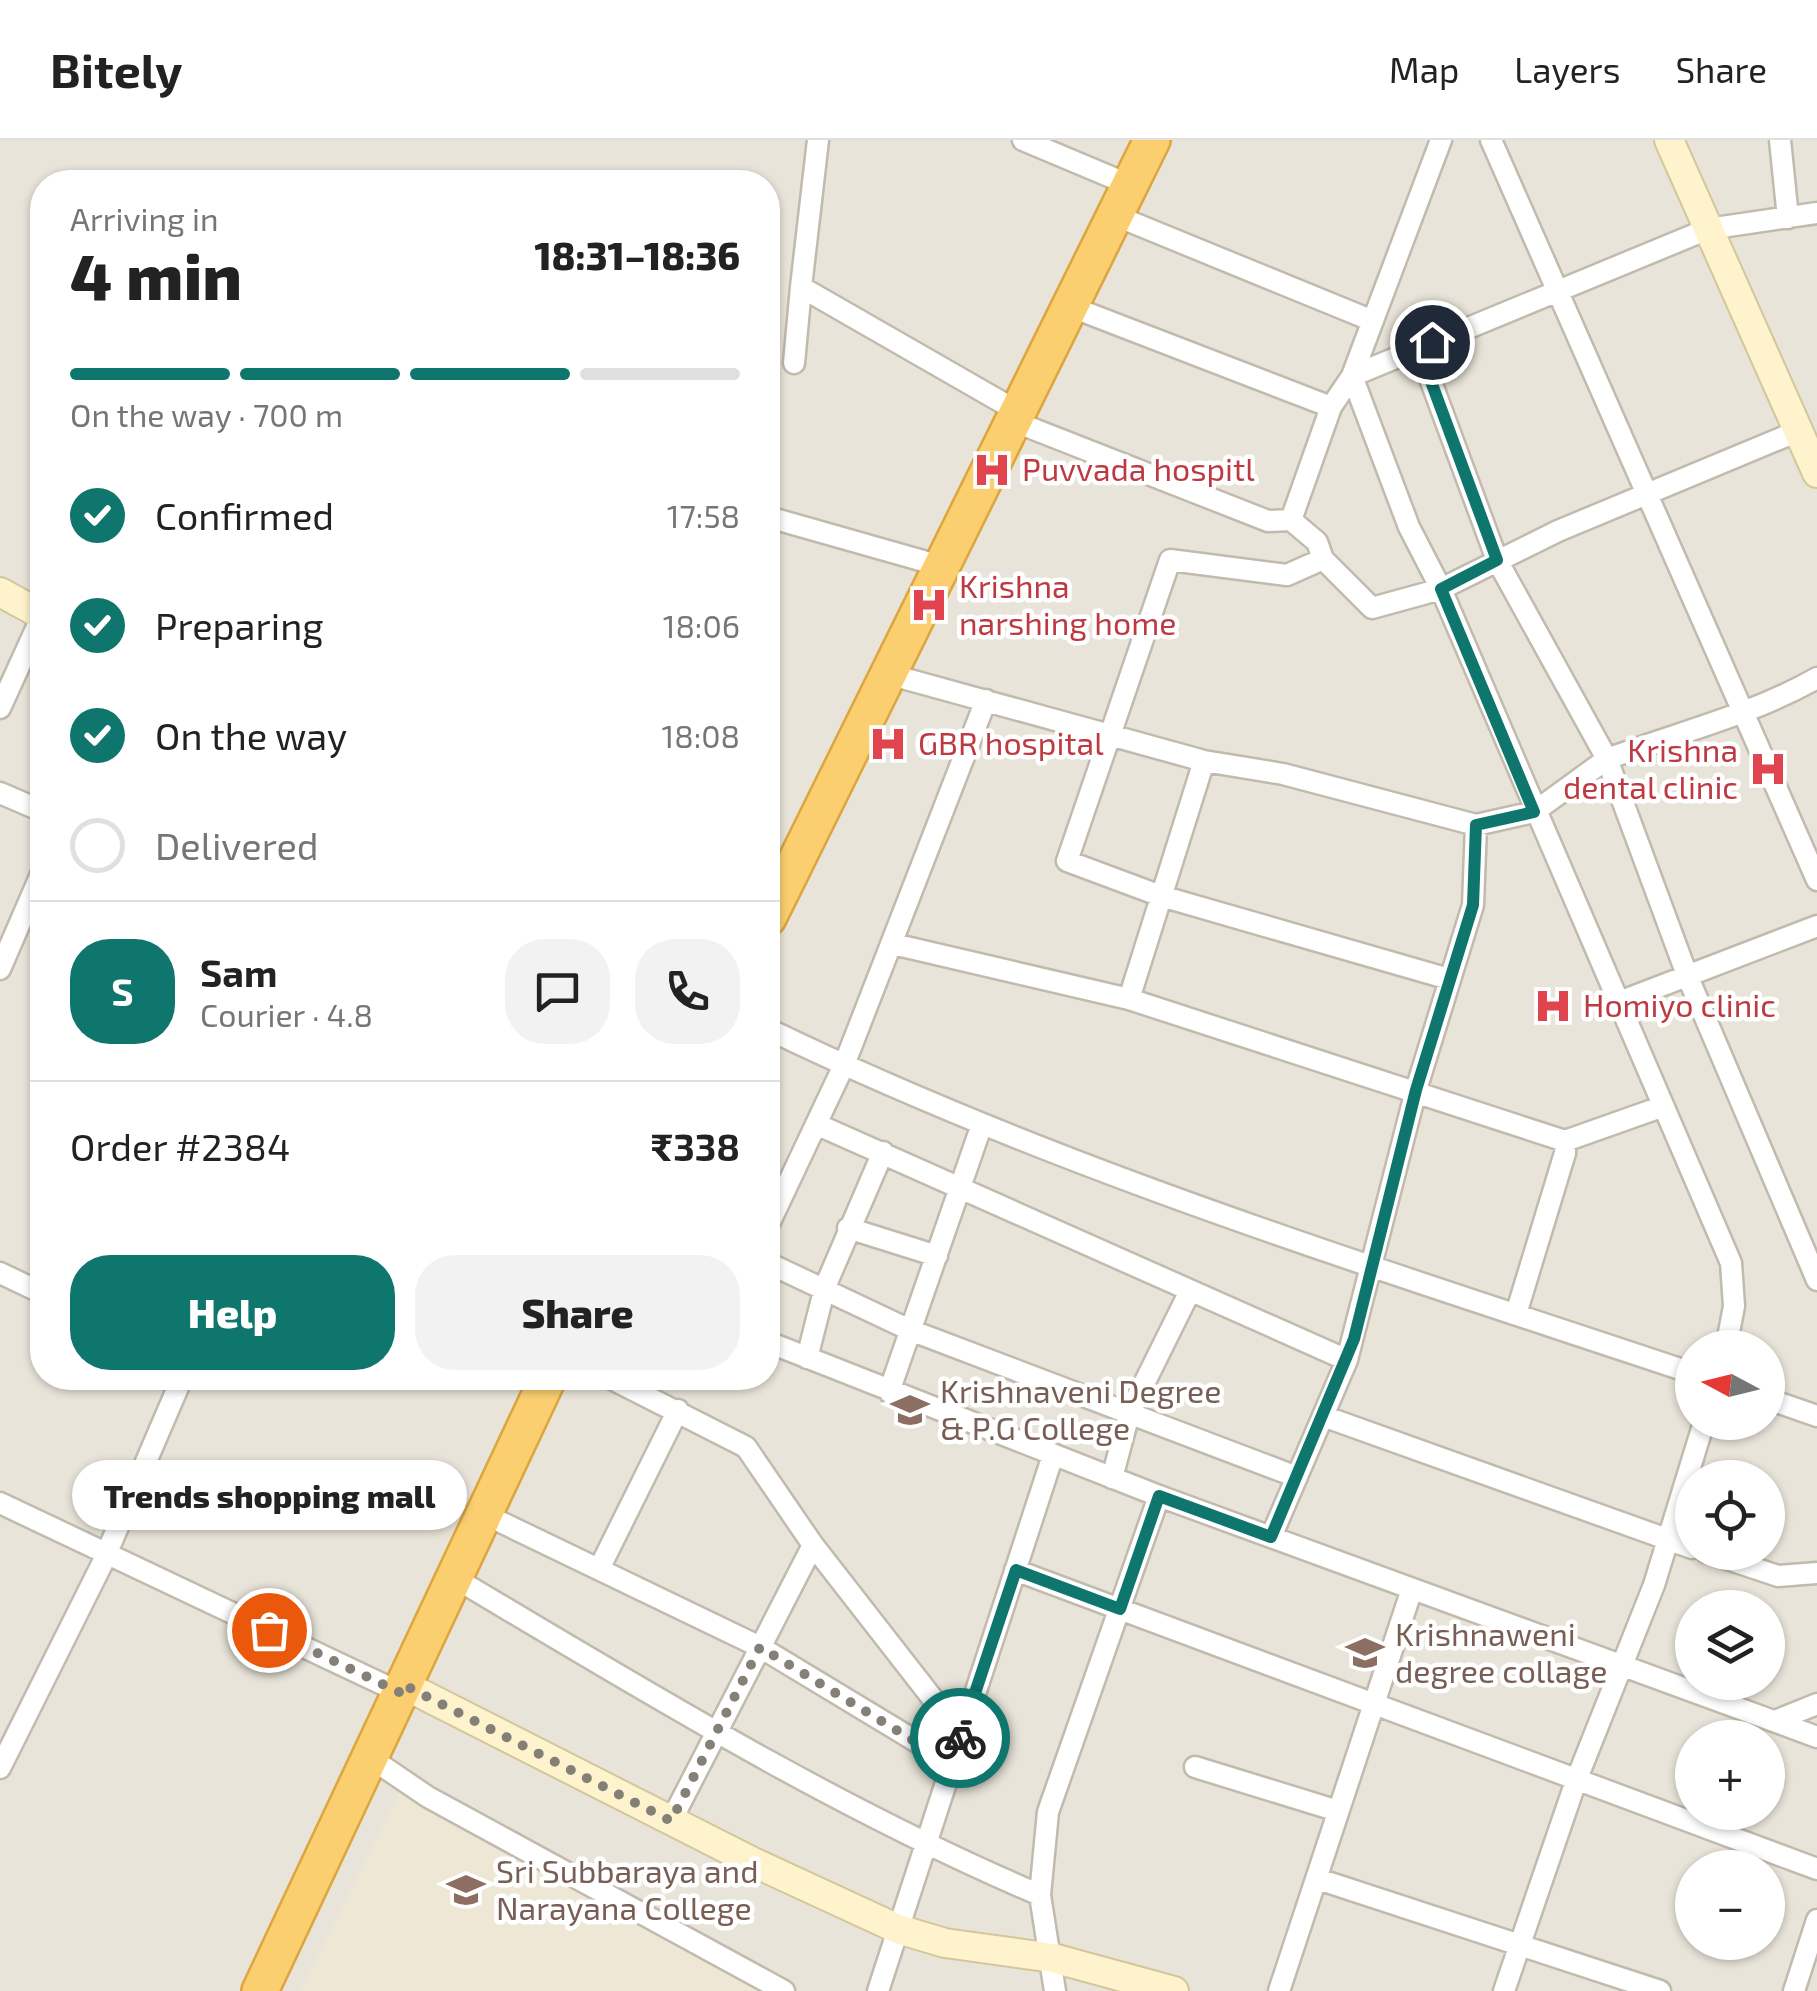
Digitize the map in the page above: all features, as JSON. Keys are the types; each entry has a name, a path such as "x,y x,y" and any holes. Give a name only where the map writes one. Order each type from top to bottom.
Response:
{"highway":[{"path":"780,889 1152,140"},
{"path":"260,1991 542,1390"}],"street":[{"path":"794,364 818,140"},
{"path":"1023,140 1122,200 1373,321"},
{"path":"1291,520 1330,406 1352,376 1441,140"},
{"path":"1491,140 1817,880"},
{"path":"1669,140 1817,474"},
{"path":"1780,140 1788,218"},
{"path":"1352,376 1708,229 1817,214"},
{"path":"801,287 1015,416 1268,522 1291,520 1317,542 1323,559 1372,608 1441,589 1497,560 1798,431"},
{"path":"1069,306 1330,406"},
{"path":"1419,349 1497,560 1607,759 1687,975 1817,1280"},
{"path":"1352,376 1409,528 1441,589 1730,1262 1734,1306 1729,1330"},
{"path":"780,520 941,566"},
{"path":"1323,559 1287,574 1170,560 1067,861 1162,896 1449,979"},
{"path":"0,592 30,609"},
{"path":"0,708 30,642"},
{"path":"887,675 1204,761 1282,774 1476,825 1534,812 1607,759 1774,702 1817,678"},
{"path":"780,1200 844,1066 986,700"},
{"path":"1129,999 1204,761"},
{"path":"0,793 30,806"},
{"path":"1271,1537 1347,1360 1374,1267 1416,1090 1473,905 1476,825"},
{"path":"0,969 30,900"},
{"path":"1619,1002 1817,926"},
{"path":"893,944 1129,999 1565,1141 1661,1107"},
{"path":"780,1035 982,1127 1374,1267 1675,1367"},
{"path":"816,1124 1347,1360"},
{"path":"889,1392 982,1127"},
{"path":"1516,1314 1565,1153 1565,1141"},
{"path":"807,1358 825,1287 883,1152"},
{"path":"848,1228 937,1256"},
{"path":"780,1268 910,1330 1297,1477"},
{"path":"0,1273 30,1287"},
{"path":"1112,1478 1129,1414 1190,1291"},
{"path":"780,1347 1159,1496 1770,1720"},
{"path":"0,1768 106,1554 177,1390"},
{"path":"636,1390 746,1447 813,1545 961,1734"},
{"path":"1785,1405 1817,1416"},
{"path":"599,1569 678,1410"},
{"path":"1323,1416 1675,1543"},
{"path":"1504,1991 1576,1781 1624,1667 1698,1440"},
{"path":"878,1991 1053,1455"},
{"path":"1055,1991 1053,1958 1040,1895 1048,1812 1159,1496"},
{"path":"0,1503 400,1688 898,1929 945,1943 1053,1958 1174,1991"},
{"path":"482,1513 760,1647 952,1764"},
{"path":"671,1821 813,1545"},
{"path":"1016,1570 1817,1869"},
{"path":"1760,1570 1778,1576 1817,1573"},
{"path":"454,1577 716,1733 925,1846 1040,1895"},
{"path":"1279,1991 1412,1589"},
{"path":"1780,1720 1817,1704"},
{"path":"1785,1725 1817,1736"},
{"path":"368,1757 428,1797 784,1991"},
{"path":"1194,1767 1338,1811"},
{"path":"1318,1879 1649,1989"},
{"path":"1794,1991 1817,1920"}],"shaded area":[{"path":"0,140 1817,140 1817,1991 0,1991"},
{"name":"Sri Subbaraya and Narayana College","path":"401,1790 763,1991 300,1991"}],"way so far":[{"path":"269,1630 399,1692 402,1684 671,1821 760,1647 952,1764 960,1738"}],"place":[{"name":"Puvvada hospitl","path":"992,470"},
{"name":"Krishna narshing home","path":"929,605"},
{"name":"GBR hospital","path":"888,744"},
{"name":"Krishna dental clinic","path":"1768,769"},
{"name":"Homiyo clinic","path":"1553,1006"},
{"name":"Krishnaveni Degree & P.G College","path":"910,1410"},
{"name":"Trends shopping mall","path":"269,1630"},
{"name":"Krishnaweni degree collage","path":"1365,1653"},
{"name":"Sri Subbaraya and Narayana College","path":"466,1890"}],"route":[{"path":"960,1738 1016,1570 1120,1609 1159,1496 1271,1537 1354,1339 1416,1090 1473,905 1476,825 1534,812 1441,589 1497,560 1419,349 1432,342"}]}
